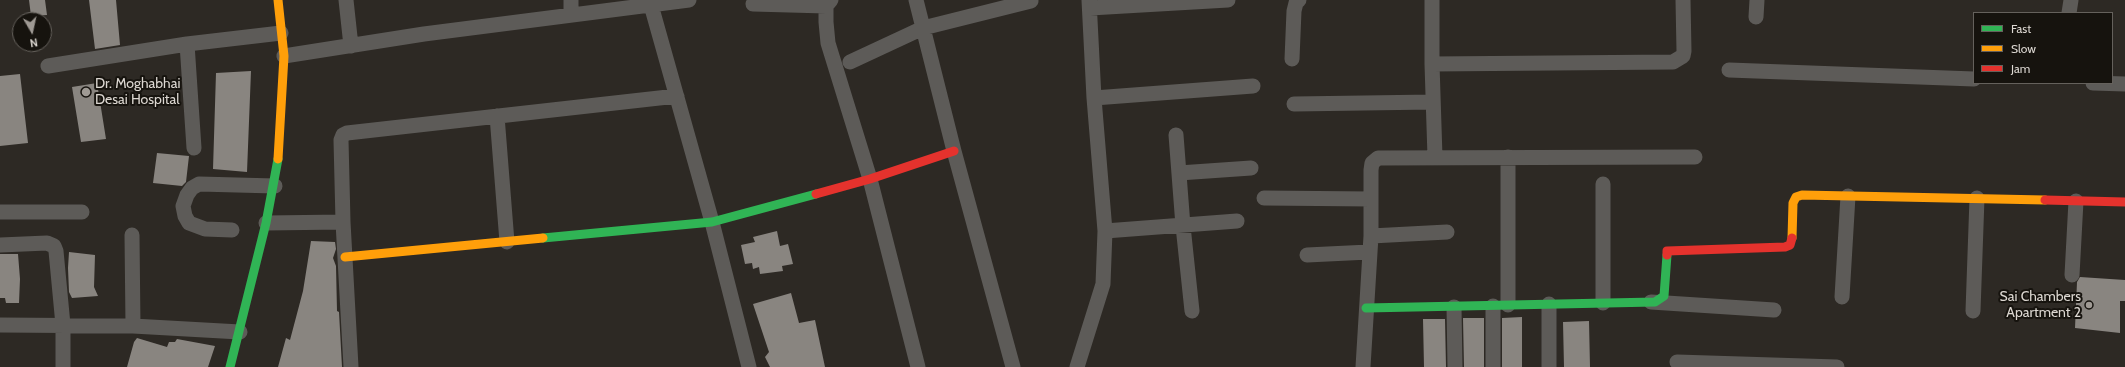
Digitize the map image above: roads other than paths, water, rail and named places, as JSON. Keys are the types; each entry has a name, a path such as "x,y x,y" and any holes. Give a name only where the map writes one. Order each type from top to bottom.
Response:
{"street":[{"path":"230,367 240,332 275,186 278,164 284,56 278,0"},
{"path":"346,0 351,46"},
{"path":"571,0 571,15"},
{"path":"284,56 424,34 571,15 631,4 651,5 689,0"},
{"path":"916,0 954,151 1013,367"},
{"path":"1077,367 1103,284 1105,231 1094,98 1090,4 1228,0"},
{"path":"1292,59 1294,10 1296,3 1300,0"},
{"path":"1432,0 1432,64 1435,157"},
{"path":"1432,64 1673,62 1683,56 1684,51 1683,0"},
{"path":"1756,17 1757,0"},
{"path":"2069,12 2071,0"},
{"path":"850,62 923,28 1031,1"},
{"path":"753,4 829,3 826,22 828,43 870,179 918,367"},
{"path":"651,5 712,222 749,367"},
{"path":"48,66 187,44 282,33"},
{"path":"187,44 194,148"},
{"path":"1729,70 1973,79"},
{"path":"2113,84 2125,84"},
{"path":"1094,98 1253,86"},
{"path":"351,367 343,222 341,140 343,135 347,133 677,96"},
{"path":"1294,104 1433,102"},
{"path":"497,116 507,242"},
{"path":"1176,135 1183,226 1192,311"},
{"path":"345,257 712,222 870,179 954,151"},
{"path":"1508,157 1508,305"},
{"path":"1360,366 1371,236 1372,162 1378,158 1694,157"},
{"path":"1179,173 1252,168"},
{"path":"232,230 205,229 189,223 185,216 183,206 192,188 200,184 275,186"},
{"path":"1603,184 1603,303"},
{"path":"1842,297 1848,196"},
{"path":"1366,308 1655,302 1664,296 1667,251 1786,247 1790,245 1792,239 1793,203 1796,197 1848,196 2125,202"},
{"path":"1264,198 1371,199"},
{"path":"1973,311 1976,198"},
{"path":"2072,275 2076,201"},
{"path":"0,212 82,212"},
{"path":"1105,231 1237,221"},
{"path":"266,223 343,222"},
{"path":"1371,236 1447,232"},
{"path":"132,235 134,326"},
{"path":"0,245 47,243 54,246 56,251 63,325 63,367"},
{"path":"1307,255 1370,252"},
{"path":"1649,302 1774,310"},
{"path":"1549,304 1549,367"},
{"path":"1493,306 1493,367"},
{"path":"1454,307 1454,367"},
{"path":"0,325 134,326 240,332"},
{"path":"1677,362 1838,367"}],"place":[{"name":"Dr. Moghabhai Desai Hospital","path":"86,92"},
{"name":"Sai Chambers Apartment 2","path":"2089,305"}]}
